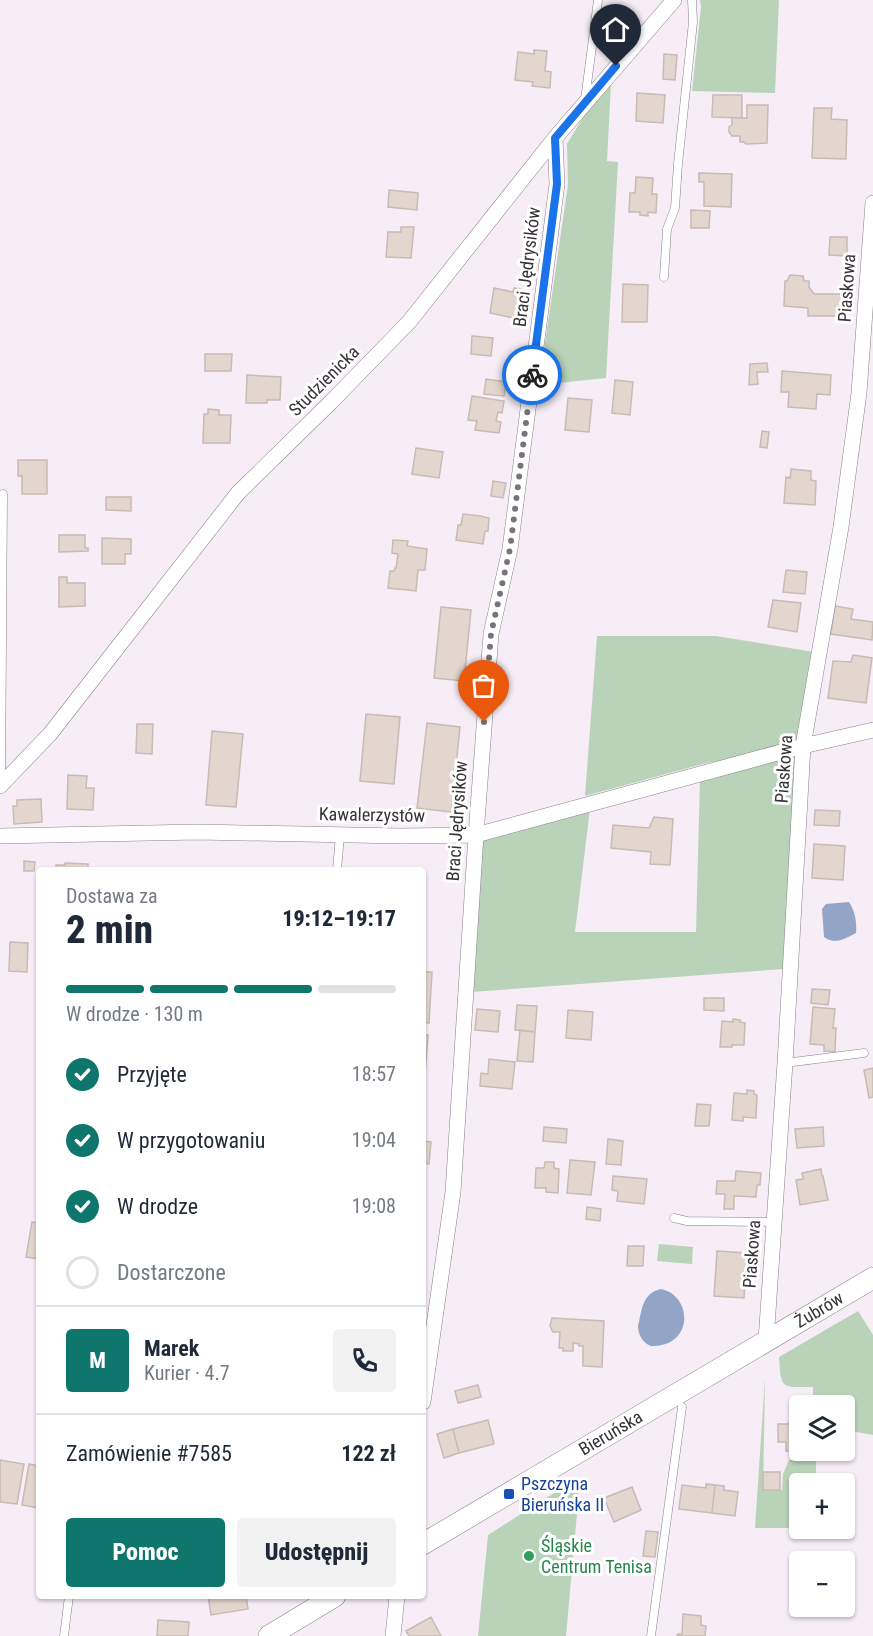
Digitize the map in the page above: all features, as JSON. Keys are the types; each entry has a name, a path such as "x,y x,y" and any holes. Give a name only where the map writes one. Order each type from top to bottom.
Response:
{"main road":[{"name":"Żubrów","path":"766,1341 873,1278"},
{"name":"Bieruńska","path":"426,1542 766,1341"},
{"path":"269,1636 330,1599"}],"street":[{"name":"Studzienicka","path":"1,786 50,735 238,493 409,322 555,138 674,0"},
{"name":"Braci Jędrysików","path":"426,1381 453,1192 491,634 510,549 556,195 555,138"},
{"name":"Piaskowa","path":"766,1341 803,746 842,526 859,393 873,203"},
{"name":"Kawalerzystów","path":"0,836 198,832 400,836 476,835 803,746 873,730"},
{"path":"393,1636 397,1599"}],"lane":[{"path":"584,104 598,0"},
{"path":"664,276 668,229 675,208 693,22 692,0"},
{"path":"1,786 3,494"},
{"path":"337,867 340,835"},
{"path":"785,1063 864,1053"},
{"path":"674,1218 687,1221 773,1222"},
{"path":"651,1636 682,1407"},
{"path":"64,1636 69,1599"}],"green space":[{"path":"700,0 779,0 775,93 692,91"},
{"path":"611,84 607,161 618,162 606,378 539,385 568,184 567,144 594,99"},
{"path":"597,636 716,636 814,652 799,744 703,764 585,796"},
{"path":"797,752 784,969 472,992 480,839 590,809 575,932 696,932 700,779"},
{"path":"659,1244 693,1247 692,1264 657,1261"},
{"path":"858,1311 873,1335 873,1435 855,1432 855,1395 813,1395 813,1387 794,1387 785,1384 782,1381 779,1357"},
{"path":"765,1378 763,1490 782,1490 783,1474 789,1460 816,1461 816,1473 789,1473 789,1528 755,1528"},
{"name":"Śląskie Centrum Tenisa","path":"580,1480 566,1636 478,1636 488,1535 549,1496"}],"water":[{"path":"849,902 855,917 856,933 836,941 824,937 822,909 826,904"},
{"path":"661,1289 672,1294 679,1301 684,1321 675,1339 665,1344 651,1346 642,1338 638,1326 646,1298"}],"building":[{"path":"534,50 547,51 545,71 551,72 550,88 532,86 533,82 515,80 518,52 534,54"},
{"path":"664,54 677,55 675,80 663,79"},
{"path":"637,93 665,95 663,123 636,121"},
{"path":"713,95 742,95 742,118 712,117"},
{"path":"747,105 768,105 767,143 746,144 740,142 740,136 732,136 729,132 732,118 747,118"},
{"path":"814,108 832,108 831,119 847,120 846,159 812,158"},
{"path":"699,173 732,174 731,207 704,206 704,182 699,182"},
{"path":"636,177 653,178 652,194 657,194 656,213 648,212 648,216 640,215 640,212 629,212 630,193 635,193"},
{"path":"389,190 418,193 417,210 388,207"},
{"path":"691,210 710,211 709,228 691,228"},
{"path":"401,227 414,227 411,258 386,257 388,232 401,232"},
{"path":"830,237 847,237 847,256 829,255"},
{"path":"790,275 803,276 804,281 809,281 809,287 814,294 842,294 841,316 808,316 808,308 784,306 785,281"},
{"path":"623,284 648,285 647,322 622,322"},
{"path":"494,288 513,292 514,288 524,290 523,294 528,295 527,307 521,306 518,319 490,313"},
{"path":"472,336 493,338 491,356 471,354"},
{"path":"205,354 232,354 231,371 205,371"},
{"path":"767,363 768,372 757,372 758,384 749,385 750,364"},
{"path":"782,371 831,375 830,395 817,394 816,409 788,407 789,392 781,392"},
{"path":"247,375 281,377 280,400 267,400 267,403 246,403"},
{"path":"486,379 506,382 504,396 484,394"},
{"path":"615,380 633,382 630,415 612,413"},
{"path":"472,396 504,401 502,413 498,412 496,421 501,422 499,433 475,430 477,421 468,420"},
{"path":"568,398 592,400 589,432 565,430"},
{"path":"208,409 219,410 219,415 231,415 230,443 203,443 204,414 208,414"},
{"path":"762,431 769,432 767,448 760,447"},
{"path":"416,448 443,452 439,478 412,474"},
{"path":"18,460 47,460 47,494 22,494 22,476 18,476"},
{"path":"791,469 811,471 811,480 816,481 815,505 784,503 786,477 790,478"},
{"path":"493,481 506,483 503,498 491,496"},
{"path":"106,497 131,497 131,511 106,510"},
{"path":"463,514 489,518 488,531 485,531 483,544 456,540 458,525 461,525"},
{"path":"59,535 85,535 85,548 88,548 88,551 59,552"},
{"path":"102,538 131,539 131,554 125,554 125,564 102,564"},
{"path":"393,540 408,541 407,546 427,549 425,570 418,570 416,591 388,588 390,571 396,568 398,554 392,553"},
{"path":"786,570 807,572 805,594 783,592"},
{"path":"59,577 67,577 67,583 85,583 85,606 59,607"},
{"path":"773,600 801,603 797,632 768,627"},
{"path":"835,606 853,609 851,619 873,622 872,640 831,634"},
{"path":"441,607 471,610 464,681 434,678"},
{"path":"853,655 872,658 866,703 828,698 833,661 851,662"},
{"path":"366,714 400,717 394,784 360,781"},
{"path":"427,723 460,727 451,812 417,808"},
{"path":"137,724 153,724 152,754 136,753"},
{"path":"212,731 243,734 236,807 206,805"},
{"path":"68,775 87,776 86,788 94,788 93,810 67,809"},
{"path":"41,799 42,822 14,824 13,806 17,806 17,800"},
{"path":"815,810 840,811 839,826 814,825"},
{"path":"654,817 673,819 670,865 650,864 651,852 611,848 613,825 649,828"},
{"path":"814,844 845,846 843,880 812,878"},
{"path":"24,861 35,862 34,871 24,871"},
{"path":"65,863 88,864 88,867 56,867 56,865 65,865"},
{"path":"10,942 28,943 27,972 9,971"},
{"path":"426,972 432,972 429,1023 426,1022"},
{"path":"812,989 830,990 828,1005 811,1003"},
{"path":"704,998 724,998 724,1011 704,1010"},
{"path":"517,1005 537,1006 535,1032 515,1030"},
{"path":"813,1007 835,1009 833,1028 836,1028 835,1052 824,1051 824,1045 810,1044"},
{"path":"477,1009 500,1011 498,1032 475,1030"},
{"path":"568,1010 593,1012 591,1040 566,1038"},
{"path":"733,1019 745,1023 744,1045 720,1047 722,1021 733,1022"},
{"path":"520,1030 535,1032 533,1062 517,1061"},
{"path":"426,1035 428,1035 426,1062"},
{"path":"489,1059 515,1062 512,1089 480,1086 481,1073 488,1074"},
{"path":"873,1068 873,1097 869,1098 864,1070"},
{"path":"747,1090 754,1091 757,1095 756,1118 743,1117 743,1121 732,1120 734,1093 747,1094"},
{"path":"697,1104 711,1105 709,1126 695,1126"},
{"path":"544,1127 567,1129 566,1143 543,1141"},
{"path":"823,1127 824,1146 797,1148 795,1129"},
{"path":"608,1139 623,1141 621,1165 606,1164"},
{"path":"426,1141 431,1142 429,1164 426,1163"},
{"path":"570,1160 595,1162 591,1195 567,1193"},
{"path":"545,1162 554,1162 554,1168 559,1169 558,1193 546,1192 546,1188 535,1188 536,1168 544,1168"},
{"path":"821,1169 828,1200 800,1205 796,1180 803,1179 802,1173"},
{"path":"736,1171 761,1173 760,1185 757,1185 756,1197 734,1196 734,1209 724,1209 725,1194 716,1194 717,1181 735,1181"},
{"path":"613,1176 647,1179 644,1204 617,1201 618,1191 612,1190"},
{"path":"587,1207 601,1209 600,1221 586,1219"},
{"path":"32,1222 36,1223 36,1259 26,1257"},
{"path":"628,1246 644,1246 643,1266 627,1266"},
{"path":"717,1251 747,1253 744,1298 714,1296"},
{"path":"552,1318 604,1321 602,1367 583,1366 583,1346 579,1344 573,1343 573,1351 563,1351 563,1348 559,1348 560,1332 553,1332 550,1326"},
{"path":"478,1385 481,1397 458,1403 455,1391"},
{"path":"488,1420 494,1444 459,1453 453,1429"},
{"path":"778,1424 789,1424 789,1451 786,1451 786,1442 778,1442"},
{"path":"453,1429 459,1453 444,1458 437,1434"},
{"path":"0,1460 24,1464 17,1504 0,1502"},
{"path":"29,1464 36,1465 36,1507 22,1505"},
{"path":"763,1472 780,1472 780,1490 763,1490"},
{"path":"706,1484 715,1485 712,1513 679,1509 682,1485 706,1488"},
{"path":"715,1485 724,1486 724,1490 738,1492 735,1516 712,1513"},
{"path":"632,1487 641,1510 614,1522 604,1498"},
{"path":"646,1531 658,1532 655,1557 643,1556"},
{"path":"208,1599 246,1599 248,1609 211,1615"},
{"path":"683,1614 701,1616 701,1625 706,1626 705,1636 677,1636 682,1634"},
{"path":"431,1617 441,1636 409,1636 406,1631"},
{"path":"158,1620 189,1622 188,1636 157,1636"}],"way so far":[{"path":"484,722 491,634 510,549 532,375"}],"place":[{"name":"Pszczyna Bieruńska II","path":"509,1494"},
{"name":"Śląskie Centrum Tenisa","path":"529,1556"}],"route":[{"path":"532,375 557,184 555,138 616,66"}]}
